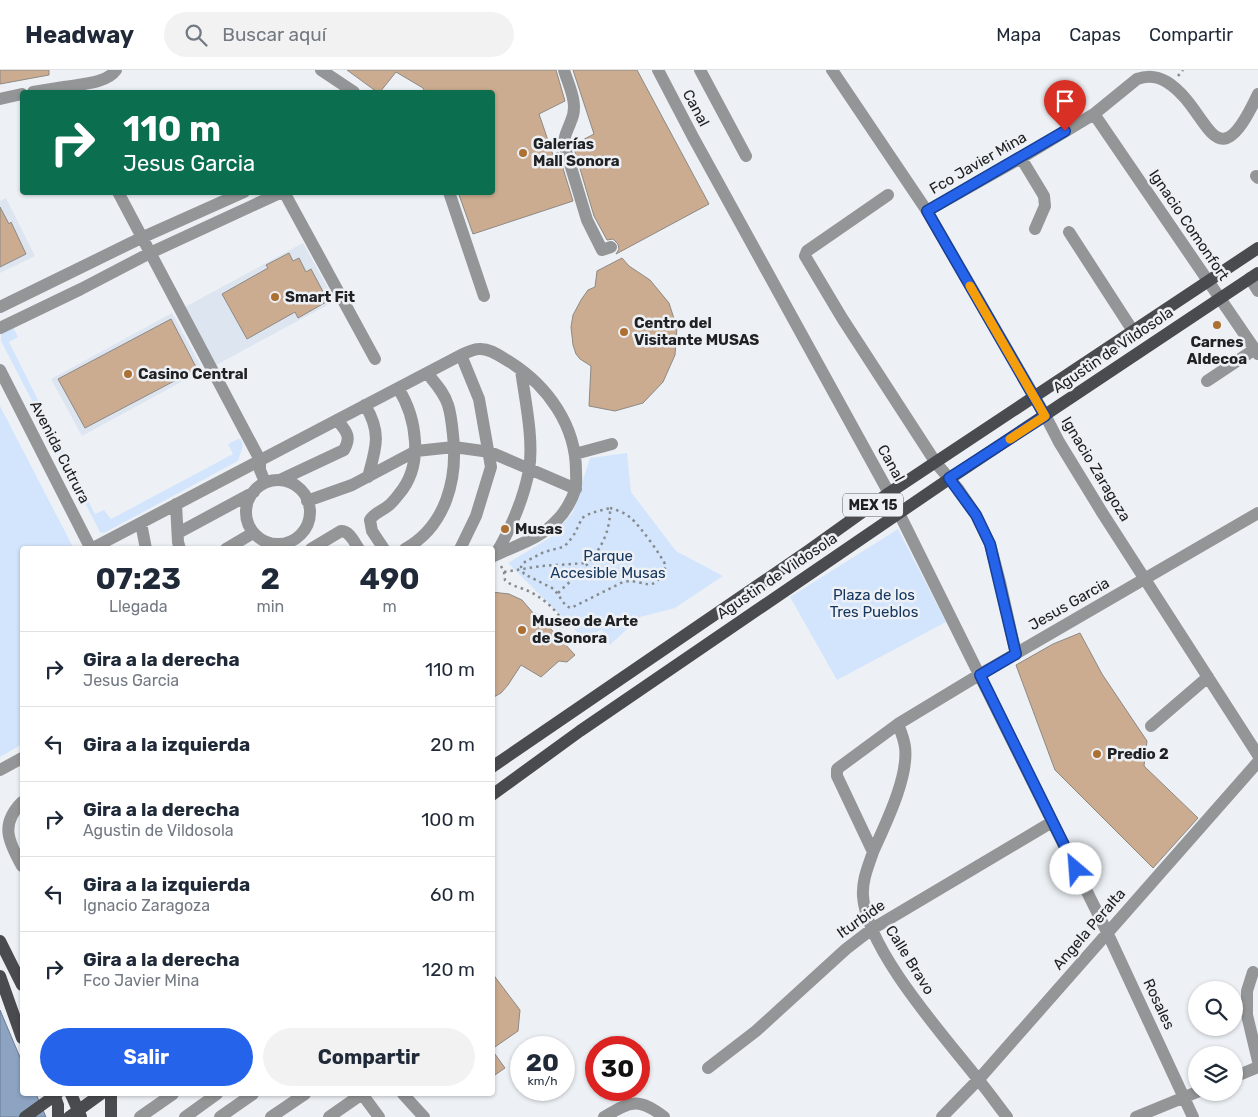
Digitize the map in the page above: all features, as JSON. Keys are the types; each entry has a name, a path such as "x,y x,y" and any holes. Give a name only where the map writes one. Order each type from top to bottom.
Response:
{"main road":[{"name":"Agustin de Vildosola","path":"495,766 808,551 889,493 1258,248"},
{"name":"Agustin de Vildosola","path":"495,794 558,746 949,478 1045,416 1254,275"},
{"path":"0,940 20,981"},
{"path":"0,976 20,1032"},
{"path":"25,1117 53,1096"},
{"path":"56,1096 58,1117"},
{"path":"73,1096 81,1117"},
{"path":"69,1117 98,1096"},
{"path":"111,1096 111,1117"}],"street":[{"path":"65,90 109,78 116,70"},
{"path":"321,70 349,90"},
{"path":"564,70 575,103 572,120 564,137 564,144 595,226 606,248"},
{"name":"Canal","path":"658,70 889,493 1107,932"},
{"path":"700,70 746,156"},
{"name":"Ignacio Zaragoza","path":"832,70 927,211 1059,442 1258,755"},
{"name":"Fco Javier Mina","path":"927,211 1094,114 1137,79 1145,76 1152,76 1171,85 1188,101 1205,127 1218,138 1226,139 1241,127 1258,94"},
{"path":"0,98 20,94"},
{"name":"Ignacio Comonfort","path":"1094,114 1219,298 1255,344"},
{"path":"1021,158 1044,196 1045,206 1035,229"},
{"path":"120,195 260,460 260,470 266,482"},
{"path":"0,307 142,238 237,195"},
{"path":"0,328 150,253 276,195"},
{"path":"285,195 375,359"},
{"path":"450,195 484,296"},
{"path":"888,196 807,251 805,256 936,463 976,515 990,544 1016,654"},
{"path":"1069,232 1133,331"},
{"path":"1254,275 1258,291"},
{"path":"1207,381 1255,344"},
{"path":"97,546 461,355 484,349 498,355 532,378 556,406 573,442 576,490 566,508 550,528 518,546 495,556"},
{"path":"461,355 479,399 490,452 491,467 476,516 461,546"},
{"name":"Avenida Cutrura","path":"0,370 89,546"},
{"path":"495,554 507,536 529,469 529,428 521,370"},
{"path":"409,546 424,536 436,522 446,504 452,482 454,447 448,405 441,389 427,373"},
{"path":"382,546 372,531 370,520 372,516 390,505 405,487 412,473 416,451 411,415 406,400 398,388"},
{"path":"365,405 376,426 376,441 368,477"},
{"path":"178,533 254,492 266,482 280,480 344,450 348,440 348,433 337,420"},
{"path":"574,454 612,444"},
{"path":"308,501 352,485 416,451 454,447 490,452 576,490"},
{"path":"254,492 249,502 247,515 253,533 262,540 275,544 298,544 309,520 310,510 308,501 304,493 294,485 280,480"},
{"path":"176,504 180,546"},
{"name":"Jesus Garcia","path":"873,852 836,771 839,767 898,724 1258,513"},
{"path":"141,523 145,546"},
{"path":"316,546 342,531 346,531 356,546"},
{"path":"231,546 253,533"},
{"path":"1151,726 1208,677"},
{"path":"873,852 890,813 903,771 905,747 898,724"},
{"path":"0,770 20,759"},
{"name":"Angela Peralta","path":"942,1117 978,1079 1258,762"},
{"path":"20,804 10,813 7,836 20,862"},
{"name":"Iturbide","path":"708,1068 756,1031 852,944 872,929 1052,822"},
{"name":"Calle Bravo","path":"873,852 864,876 863,885 863,898 872,929 894,968 913,996 1007,1117"},
{"name":"Rosales","path":"1107,932 1193,1117"},
{"path":"1253,972 1247,991 1247,1015 1258,1060"},
{"path":"1243,1073 1258,1067"},
{"path":"140,1117 170,1096"},
{"path":"184,1117 214,1096"},
{"path":"220,1117 250,1096"},
{"path":"271,1117 302,1096"},
{"path":"329,1117 359,1096"},
{"path":"363,1096 379,1117"},
{"path":"405,1096 424,1117"},
{"path":"1136,1117 1188,1096"},
{"path":"604,1117 630,1103 637,1102 646,1104 659,1113"}],"path":[{"path":"557,593 598,552 610,522 610,508"},
{"path":"610,508 619,510 632,518 662,556 666,566 659,580 651,584 623,582 571,608 566,606 554,589 524,574 522,569 523,563 544,552 563,547 568,543 582,518 591,513 610,508"},
{"path":"495,558 504,572 505,580 508,584 530,591 557,612 563,621 562,630"},
{"path":"504,572 541,566 589,563"}],"shaded area":[{"path":"6,198 35,256 0,273 0,201"},
{"path":"303,243 335,301 216,365 185,307"},
{"name":"Casino Central","path":"172,313 203,370 82,436 51,379"},
{"path":"0,1010 20,1057 20,1096 37,1096 46,1117 0,1117"}],"green space":[{"path":"13,327 18,337 9,342 95,514 104,510 111,519 233,454 228,444 241,439 243,446 238,461 104,533 100,532 1,341 1,334"},
{"path":"0,406 72,546 20,546 20,745 0,757"},
{"name":"Parque Accesible Musas","path":"627,453 631,492 676,551 723,576 675,608 640,617 610,645 602,630 582,637 508,563 551,537 573,512 590,458"},
{"name":"Plaza de los Tres Pueblos","path":"898,529 946,622 837,680 790,597"}],"building":[{"path":"0,70 49,70 49,75 0,84"},
{"name":"Galerías Mall Sonora","path":"347,70 556,70 565,101 539,114 553,155 558,152 573,201 473,234 459,195 495,195 495,90 424,90 396,72 382,90 374,90"},
{"path":"573,70 637,70 709,204 616,254 619,249 618,244 613,239 607,240 594,216 573,145 594,134"},
{"path":"0,207 9,224 11,222 26,254 0,267"},
{"name":"Smart Fit","path":"289,253 293,261 299,258 306,272 311,269 328,301 298,318 295,312 247,339 222,294 268,268 266,265"},
{"name":"Centro del Visitante MUSAS","path":"622,258 629,266 650,280 669,303 677,328 675,355 663,382 643,403 615,411 589,406 591,366 576,354 571,327 573,315 581,300 588,290 595,287 597,271"},
{"name":"Casino Central","path":"171,319 197,369 85,428 58,379"},
{"name":"Museo de Arte de Sonora","path":"495,592 509,594 522,600 575,655 567,662 559,661 541,677 521,665 501,693 495,696"},
{"name":"Predio 2","path":"1080,633 1102,674 1147,741 1144,766 1198,818 1153,868 1055,770 1016,665 1053,644"},
{"path":"495,977 520,1010 518,1031 495,1047"},
{"path":"495,1054 505,1068 495,1075"}],"slow traffic":[{"path":"970,286 1045,416 1010,439"}],"place":[{"name":"Galerías Mall Sonora","path":"523,153"},
{"name":"Smart Fit","path":"275,297"},
{"name":"Carnes Aldecoa","path":"1217,325"},
{"name":"Centro del Visitante MUSAS","path":"624,332"},
{"name":"Casino Central","path":"128,374"},
{"name":"Musas","path":"505,529"},
{"name":"Museo de Arte de Sonora","path":"522,630"},
{"name":"Predio 2","path":"1097,754"}],"route":[{"path":"1065,131 927,211 1045,416 949,478 976,515 990,544 1016,654 980,675 1076,869"}]}
